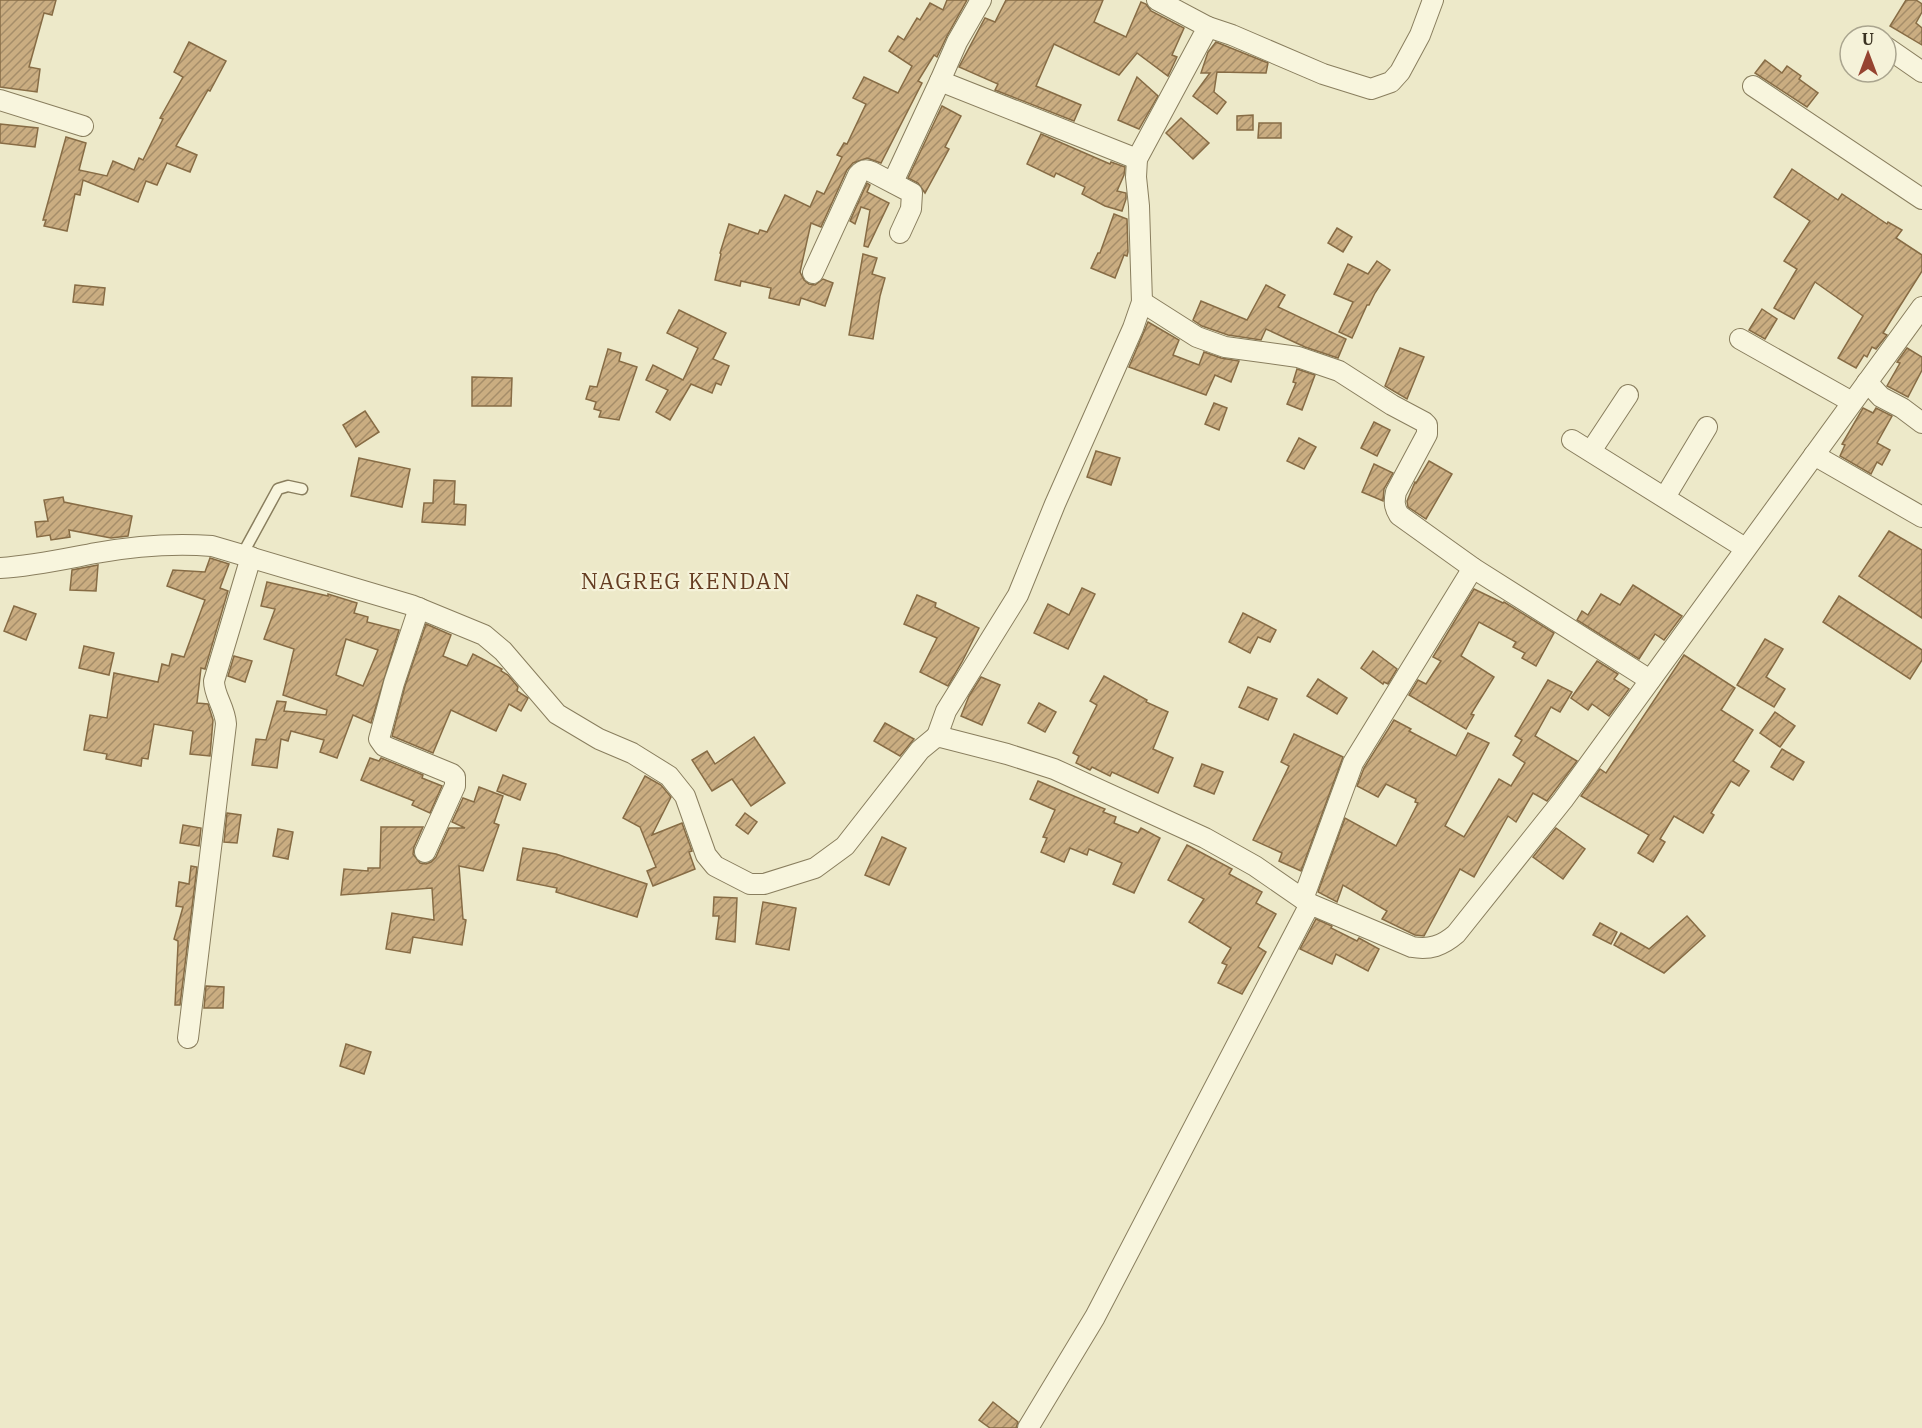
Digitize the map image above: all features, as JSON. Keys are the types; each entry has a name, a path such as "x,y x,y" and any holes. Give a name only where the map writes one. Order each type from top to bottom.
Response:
{"street":[{"path":"893,182 957,42 981,0"},
{"path":"1157,0 1208,27 1232,34 1323,74 1371,89 1391,82 1400,72 1420,35 1433,0"},
{"path":"0,568 26,567 145,546 182,544 212,546 419,608 484,635 520,669 557,714 599,739 632,753 669,776 685,796 706,855 715,866 750,884 764,884 815,868 844,846 920,750 937,736 946,711 1018,595 1055,504 1133,328 1142,302 1137,159 1208,27"},
{"path":"1898,55 1922,72"},
{"path":"940,81 1137,159"},
{"path":"1753,86 1922,199"},
{"path":"0,100 83,126"},
{"path":"813,273 861,171 867,170 911,192 913,196 911,209 900,233"},
{"path":"1142,302 1206,341 1225,347 1298,357 1339,371 1392,405 1424,422 1427,425 1427,434 1396,492 1395,509 1404,519 1473,568 1650,680"},
{"path":"937,736 1054,769 1205,838 1255,866 1307,902 1412,947 1442,945 1456,934 1563,800 1922,307"},
{"path":"1740,339 1852,402"},
{"path":"1867,382 1881,397 1902,408 1922,423"},
{"path":"1591,451 1628,395"},
{"path":"1665,498 1707,427"},
{"path":"1572,440 1746,548"},
{"path":"1814,455 1920,513"},
{"path":"188,1038 226,723 224,708 216,693 214,681 247,556"},
{"path":"1028,1428 1095,1317 1307,902 1353,763 1473,568"},
{"path":"419,608 394,683 379,739 384,746 455,777 455,786 425,852"}],"lane":[{"path":"247,556 278,489 288,486 302,489"}],"building":[{"path":"0,0 56,0 52,15 44,13 29,67 40,69 37,92 0,87"},
{"path":"947,0 967,0 937,57 934,55 918,81 922,83 881,163 867,158 853,163 847,170 821,227 811,223 800,272 809,284 815,285 823,279 833,283 825,306 801,298 799,305 769,298 771,288 741,281 740,286 715,280 729,224 758,234 760,230 767,232 785,195 810,207 817,191 824,194 842,157 837,155 844,143 847,144 866,104 853,98 864,77 898,93 912,66 889,51 898,36 904,40 917,18 920,20 930,3 943,10"},
{"path":"1006,0 1103,0 1094,22 1126,37 1141,2 1146,4 1151,11 1184,28 1172,55 1177,57 1168,76 1137,53 1119,75 1054,44 1036,86 1081,105 1074,121 995,90 998,84 959,67 985,18 995,22"},
{"path":"1906,0 1916,0 1922,4 1922,12 1916,23 1922,28 1922,45 1898,31 1898,24 1891,24"},
{"path":"189,42 226,61 176,146 197,155 190,172 167,163 157,185 146,181 138,202 83,180 80,195 75,194 67,231 44,226 46,220 43,220 66,137 86,143 79,170 107,176 113,161 134,170 139,158 143,160 163,119 160,118 183,77 174,72"},
{"path":"1216,42 1268,63 1266,73 1217,72 1214,92 1226,102 1217,114 1193,96 1210,73 1201,73 1208,52"},
{"path":"1765,60 1782,73 1787,66 1801,76 1799,79 1818,93 1807,107 1755,73"},
{"path":"1137,77 1158,96 1139,129 1118,120"},
{"path":"942,106 961,116 945,147 949,149 925,193 918,183 908,178"},
{"path":"1253,115 1253,130 1237,130 1237,116"},
{"path":"1181,118 1209,143 1193,159 1166,133"},
{"path":"1259,123 1281,123 1281,138 1258,138"},
{"path":"0,124 38,128 35,147 0,143"},
{"path":"1041,134 1110,164 1111,162 1125,167 1117,191 1126,193 1122,211 1105,206 1082,194 1085,187 1056,173 1054,177 1027,164"},
{"path":"1792,169 1838,200 1842,194 1887,224 1888,222 1902,230 1896,238 1922,255 1922,271 1883,333 1887,335 1876,349 1872,347 1867,357 1864,355 1856,368 1838,358 1863,316 1815,282 1794,319 1774,308 1797,269 1784,261 1810,221 1774,197"},
{"path":"867,183 870,185 867,192 889,203 868,247 864,246 870,210 861,207 855,224 850,221"},
{"path":"1114,214 1127,219 1128,252 1127,256 1124,255 1115,278 1091,268 1100,253"},
{"path":"1337,228 1352,237 1343,252 1328,243"},
{"path":"863,254 877,258 872,274 885,278 873,339 849,335"},
{"path":"1377,261 1390,270 1367,305 1352,338 1339,332 1353,302 1334,294 1348,264 1368,274"},
{"path":"75,285 105,288 103,305 73,302"},
{"path":"1266,285 1285,295 1278,307 1346,339 1338,358 1305,347 1266,329 1261,340 1228,335 1202,326 1193,320 1201,301 1247,320"},
{"path":"1762,309 1777,319 1765,339 1749,330"},
{"path":"679,310 726,333 713,359 729,366 721,385 716,383 712,393 691,384 670,420 656,412 668,390 646,380 653,365 683,380 698,348 667,333"},
{"path":"1148,322 1179,340 1173,355 1199,365 1204,352 1239,361 1231,382 1215,375 1206,395 1129,367"},
{"path":"1400,348 1424,357 1407,399 1385,386"},
{"path":"1907,348 1922,357 1922,370 1908,397 1887,386 1900,363 1897,362"},
{"path":"608,349 621,353 619,361 637,367 619,420 599,417 601,411 594,409 596,402 586,399 590,386 597,387"},
{"path":"1297,369 1315,375 1302,410 1287,404 1296,383 1293,382"},
{"path":"472,377 512,378 511,406 472,406"},
{"path":"1214,403 1227,408 1219,430 1205,424"},
{"path":"1863,408 1873,413 1876,408 1892,416 1877,443 1890,450 1882,465 1877,462 1871,474 1840,456 1845,445 1842,444"},
{"path":"365,411 379,432 356,447 343,425"},
{"path":"1374,422 1390,430 1377,456 1361,448"},
{"path":"1299,438 1316,447 1304,469 1287,461"},
{"path":"1096,451 1120,458 1111,485 1087,477"},
{"path":"359,458 410,469 402,507 351,496"},
{"path":"1429,461 1452,474 1426,519 1408,507 1407,501 1415,482"},
{"path":"1374,464 1393,473 1384,489 1383,501 1362,492"},
{"path":"434,480 455,481 454,504 466,505 465,525 422,522 424,503 433,503"},
{"path":"63,497 64,502 132,516 128,536 111,538 69,530 70,537 51,540 50,535 37,537 35,522 48,521 44,500"},
{"path":"1889,531 1922,550 1922,618 1859,576"},
{"path":"210,558 229,564 220,588 228,591 205,669 201,668 197,703 208,704 213,720 210,756 190,754 193,731 154,724 148,759 142,758 141,766 106,759 107,754 84,750 90,715 107,718 114,673 158,682 162,664 169,666 172,654 184,657 205,600 167,586 173,570 205,572"},
{"path":"98,565 96,591 70,590 72,570"},
{"path":"267,582 328,596 328,594 357,603 354,613 368,617 367,622 399,630 371,723 353,715 337,758 320,752 324,740 291,731 288,741 281,739 277,768 252,765 256,739 266,740 277,701 286,702 284,711 326,715 327,710 283,695 294,649 264,639 275,609 261,606","holes":["346,639 378,650 363,686 336,675"]},
{"path":"1633,585 1682,616 1664,640 1655,634 1639,659 1577,620 1582,611 1588,615 1601,594 1620,605"},
{"path":"1082,588 1095,594 1068,649 1034,633 1048,604 1069,615"},
{"path":"1474,589 1504,602 1554,633 1536,666 1522,658 1525,653 1513,647 1516,642 1479,622 1461,656 1494,677 1471,714 1474,715 1466,729 1409,695 1418,680 1426,684 1441,661 1433,657"},
{"path":"917,595 936,603 935,607 979,628 948,686 920,672 937,638 904,624"},
{"path":"1839,596 1922,650 1922,660 1910,679 1823,622"},
{"path":"14,606 36,614 26,640 4,631"},
{"path":"1243,613 1276,630 1270,642 1258,637 1250,653 1229,642"},
{"path":"426,624 451,635 443,656 467,666 473,654 502,669 501,671 508,675 518,687 517,691 528,698 521,711 509,704 496,731 451,710 433,753 392,736 405,686"},
{"path":"1765,639 1783,649 1766,677 1785,689 1774,707 1737,685"},
{"path":"84,646 114,653 109,675 79,668"},
{"path":"1373,651 1397,669 1388,684 1384,682 1383,684 1361,668"},
{"path":"1684,655 1735,688 1721,710 1753,730 1733,761 1749,771 1739,786 1731,781 1711,813 1714,815 1703,833 1674,816 1660,839 1665,842 1653,862 1638,853 1649,835 1581,796 1600,769 1606,773"},
{"path":"234,656 252,661 245,682 228,676"},
{"path":"1597,661 1618,674 1614,679 1629,689 1609,716 1592,704 1588,710 1571,698"},
{"path":"1104,676 1147,700 1146,702 1168,712 1153,749 1173,758 1158,793 1112,772 1110,776 1092,767 1090,770 1076,763 1079,756 1073,753 1097,705 1090,701"},
{"path":"981,677 1000,685 982,725 961,716 969,696"},
{"path":"1318,679 1347,698 1337,714 1307,696"},
{"path":"1548,680 1572,692 1560,712 1551,707 1535,736 1577,761 1547,801 1533,793 1516,822 1508,816 1474,877 1460,869 1424,936 1415,935 1382,919 1387,911 1343,885 1337,902 1318,892 1345,818 1396,846 1418,803 1415,802 1416,799 1386,784 1378,797 1357,786 1364,768 1394,720 1411,729 1409,731 1456,756 1468,733 1489,743 1445,826 1464,837 1499,779 1511,786 1525,763 1513,755 1522,740 1515,736"},
{"path":"1248,687 1277,699 1268,720 1239,707"},
{"path":"1039,703 1056,712 1045,732 1028,723"},
{"path":"1775,712 1795,726 1780,747 1760,733"},
{"path":"885,723 914,739 900,756 874,741"},
{"path":"1294,734 1343,757 1301,871 1279,861 1282,853 1253,840 1289,766 1281,762"},
{"path":"754,737 785,783 751,806 732,779 712,791 692,760 707,751 715,764"},
{"path":"1782,749 1804,762 1793,780 1771,767"},
{"path":"370,758 379,761 381,758 423,775 422,778 442,786 430,813 412,805 414,801 361,780"},
{"path":"1202,764 1223,772 1214,794 1194,786"},
{"path":"503,775 526,784 520,800 497,791"},
{"path":"645,776 661,785 671,797 652,835 682,823 692,851 689,852 695,869 653,886 647,871 656,867 640,827 623,818"},
{"path":"1038,781 1105,809 1103,812 1116,817 1114,823 1138,833 1141,828 1160,838 1134,893 1113,884 1122,863 1089,849 1087,855 1070,848 1064,862 1041,852 1047,838 1043,837 1055,810 1030,799"},
{"path":"479,787 503,796 494,823 499,825 483,871 459,866 463,919 466,920 462,945 413,937 410,953 386,949 392,913 434,920 432,888 341,895 344,869 368,871 368,868 380,868 381,827 423,827 413,854 420,863 431,862 436,857 449,828 465,828 452,822 463,798 474,802"},
{"path":"227,813 241,815 237,843 224,842"},
{"path":"745,813 757,822 748,834 736,825"},
{"path":"183,825 201,828 199,846 180,843"},
{"path":"1556,828 1585,849 1563,879 1533,857"},
{"path":"278,829 293,832 288,859 273,856"},
{"path":"882,837 906,848 889,885 865,875"},
{"path":"1187,845 1232,869 1229,874 1262,892 1256,903 1276,914 1258,947 1266,952 1242,994 1218,983 1227,965 1222,963 1231,948 1189,922 1204,899 1168,880"},
{"path":"523,848 556,854 647,884 637,917 556,892 557,888 517,880"},
{"path":"191,866 197,867 180,1005 175,1005 178,941 174,939 183,907 176,906 179,882 189,884"},
{"path":"714,897 737,898 735,942 716,939 719,916 713,916"},
{"path":"763,902 796,908 789,950 756,944"},
{"path":"1687,916 1705,936 1664,973 1614,945 1621,933 1649,949"},
{"path":"1316,919 1357,941 1359,938 1379,949 1368,971 1336,954 1332,964 1300,949"},
{"path":"1600,923 1617,932 1611,944 1593,935"},
{"path":"206,986 224,987 223,1008 204,1008"},
{"path":"346,1044 371,1052 364,1074 340,1066"},
{"path":"993,1402 1018,1422 1016,1428 990,1428 979,1420"}],"district":[{"name":"NAGREG KENDAN","path":"686,580"}]}
